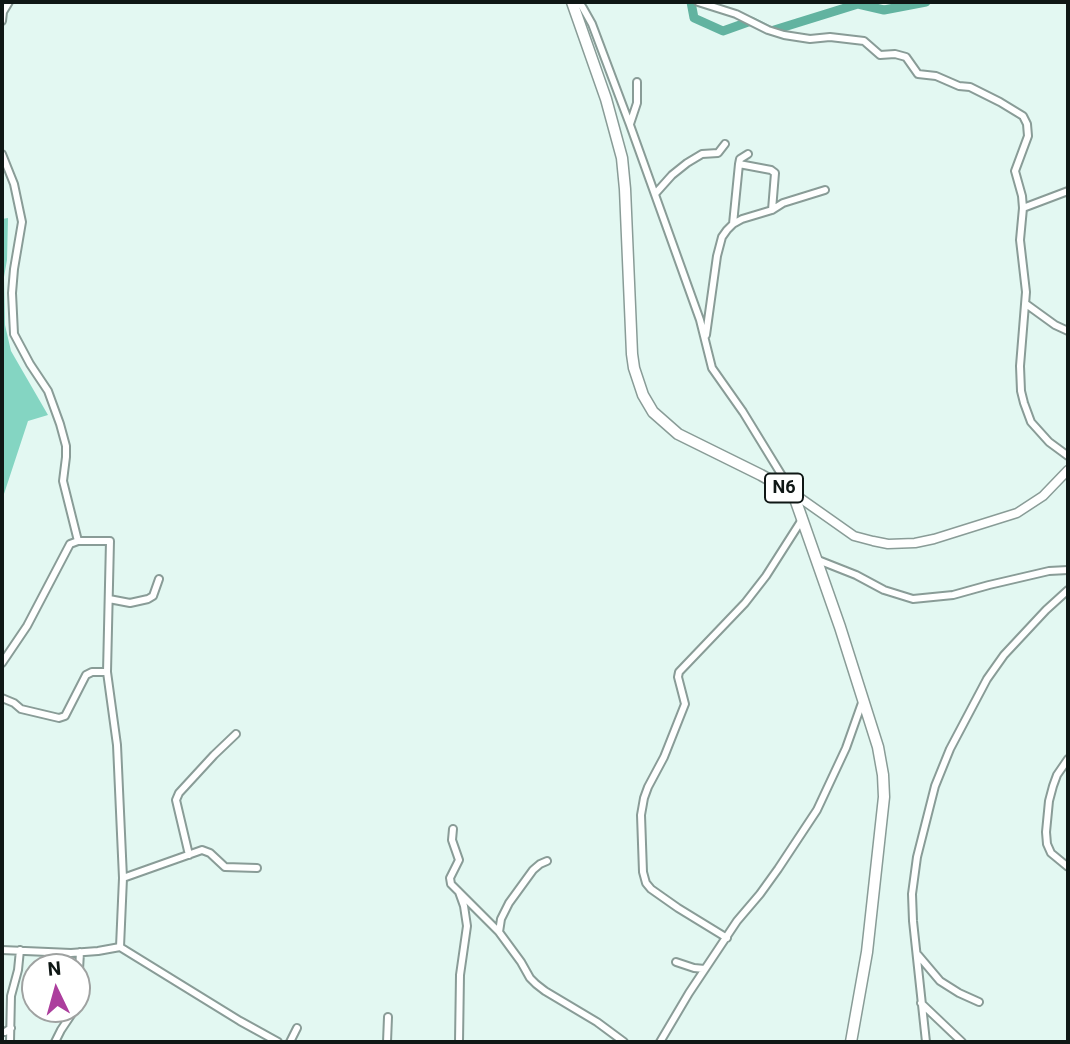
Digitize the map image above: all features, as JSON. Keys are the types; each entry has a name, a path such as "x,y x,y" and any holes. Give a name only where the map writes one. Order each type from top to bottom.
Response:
{"highway":[{"name":"N6","path":"573,2 606,99 622,158 632,354 643,395 653,412 678,434 793,494 818,560 881,761 884,797 867,952 851,1042"}],"main road":[{"path":"793,494 855,536 888,544 915,543 1017,513 1043,496 1068,470"}],"street":[{"path":"2,21 3,12 9,2"},
{"path":"573,2 581,5 592,24"},
{"path":"586,2 705,337 707,352 716,375 743,412 793,494"},
{"path":"698,2 736,14 783,35 864,41 880,55 895,54 906,57 918,74 970,87 1025,119 1028,130 1026,142 1015,171 1022,196 1020,240 1026,282 1020,366 1021,391 1036,429 1068,456"},
{"path":"630,125 637,103 637,82"},
{"path":"655,194 687,163 702,154 718,153 725,144"},
{"path":"733,224 738,163 748,153"},
{"path":"2,154 14,184 22,222 12,293 14,334 48,391 60,424 66,446 64,481 78,541"},
{"path":"738,163 775,173 772,210"},
{"path":"705,337 722,237 733,224 772,210 783,202 825,190"},
{"path":"1023,208 1068,191"},
{"path":"1026,304 1068,331"},
{"path":"727,938 678,908 646,883 643,872 644,798 685,704 678,677 680,672 745,603 766,576 803,518"},
{"path":"2,663 27,626 70,544 78,541 110,541 107,672 117,745 123,878 120,947"},
{"path":"818,560 884,590 913,599 953,595 1039,573 1068,570"},
{"path":"109,599 130,603 148,599 153,596 159,579"},
{"path":"926,1042 913,921 917,858 931,800 942,767 987,679 1004,655 1051,604 1068,590"},
{"path":"2,698 21,709 62,718 86,675 107,672"},
{"path":"660,1042 737,921 760,894 817,810 846,748 863,699"},
{"path":"189,855 176,800 214,755 236,734"},
{"path":"1068,758 1053,786 1046,832 1051,853 1068,867"},
{"path":"453,829 452,840 459,860 449,881 499,932 536,984 624,1042"},
{"path":"123,878 206,851 225,867 257,868"},
{"path":"499,932 501,919 509,902 533,870 547,861"},
{"path":"457,890 464,906 467,926 460,975 459,1042"},
{"path":"80,953 120,947 278,1042"},
{"path":"2,950 45,953"},
{"path":"10,1042 11,996 20,950"},
{"path":"917,954 940,981 979,1002"},
{"path":"676,962 705,969"},
{"path":"921,1003 962,1042"},
{"path":"387,1042 388,1017"},
{"path":"55,1042 66,1023"},
{"path":"2,1032 11,1028"},
{"path":"290,1042 297,1028"}],"green space":[{"path":"8,218 4,277 5,325 11,351 48,415 28,421 2,500 2,219"}],"waterway":[{"path":"691,2 694,18 723,31 751,21 771,31 858,4 884,10 926,2"}]}
